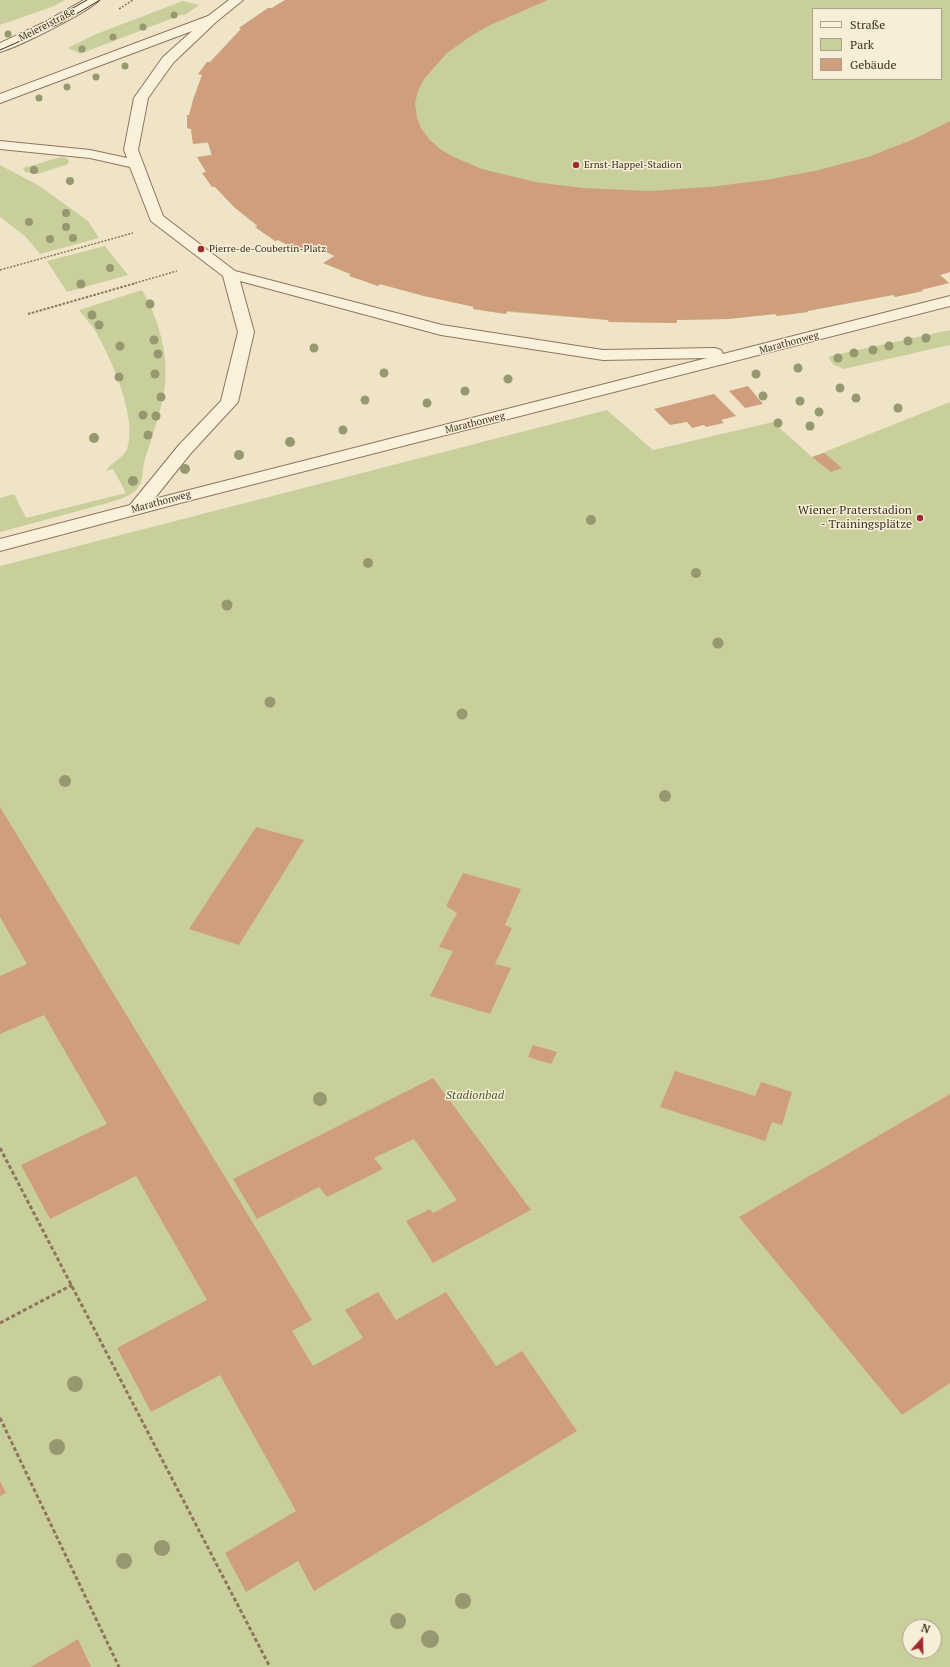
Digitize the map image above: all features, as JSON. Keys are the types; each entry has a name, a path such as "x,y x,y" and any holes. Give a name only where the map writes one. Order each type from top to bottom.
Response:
{"street":[{"name":"Meiereistraße","path":"0,48 51,24 94,0"},
{"path":"237,0 212,19 168,60 141,98 131,150 156,218 230,274 442,330 603,355 752,352"},
{"path":"0,99 212,19"},
{"path":"0,145 90,154 137,164"},
{"path":"136,509 185,449 229,402 246,332 230,274"},
{"name":"Marathonweg","path":"0,545 950,301"}],"path":[{"path":"0,270 164,224"},
{"path":"28,314 213,261"},
{"path":"0,1148 270,1667"},
{"path":"0,1323 72,1285"},
{"path":"0,1418 119,1667"}],"green space":[{"path":"0,0 65,0 54,6 0,25"},
{"name":"Ernst-Happel-Stadion","path":"285,0 950,0 950,272 940,275 949,283 922,289 923,291 895,297 893,295 808,312 777,316 775,314 728,319 677,320 677,323 609,322 608,320 507,312 506,314 473,309 473,306 424,296 380,284 378,286 323,263 334,256 314,246 301,252 278,240 275,241 255,227 257,226 234,207 215,187 212,187 202,173 206,172 197,157 211,155 208,143 193,144 191,129 187,128 187,115 190,115 193,100 202,75 198,74 207,62 210,62 241,29 239,28 268,8 272,8"},
{"path":"183,1 199,5 185,15 181,15 80,54 68,48 96,34"},
{"path":"61,157 67,158 69,161 68,164 38,174 25,172 23,168"},
{"path":"0,165 38,185 88,221 99,238 40,254 25,236 0,217"},
{"path":"105,246 128,275 67,292 47,261"},
{"path":"142,290 153,313 162,339 165,379 164,392 156,426 145,459 142,479 139,487 130,495 115,501 0,532 0,498 14,494 26,518 126,493 113,469 106,471 110,465 123,455 127,449 129,421 126,405 109,357 94,329 79,310"},
{"path":"950,330 950,345 844,369 834,365 829,359 830,356"},
{"name":"Stadionbad","path":"950,402 950,1667 0,1667 0,566 607,410 653,450 773,422 812,457"}],"building":[{"name":"Ernst-Happel-Stadion","path":"285,0 548,0 488,26 447,53 424,79 418,91 415,103 417,118 421,128 429,139 440,149 454,157 482,169 535,182 583,188 650,191 709,187 766,180 819,170 868,157 914,139 950,121 950,272 940,275 949,283 921,290 923,291 895,297 893,295 807,311 808,312 777,316 775,314 728,319 677,320 677,323 609,322 608,320 507,311 506,314 473,309 474,307 380,284 378,286 349,276 351,274 323,263 335,256 313,246 301,252 278,240 275,241 255,227 258,226 234,207 215,187 212,187 202,173 206,172 197,157 212,155 208,142 193,144 191,129 187,128 187,115 189,115 202,75 198,74 207,62 210,62 241,29 239,28 268,8 272,8"},
{"path":"748,386 763,404 745,408 729,391"},
{"path":"714,394 736,416 721,420 724,423 692,428 687,422 670,425 654,409"},
{"path":"824,453 842,468 831,472 812,457"},
{"path":"0,807 312,1320 292,1331 313,1366 363,1338 345,1310 378,1292 396,1320 446,1292 496,1366 522,1351 577,1431 314,1591 298,1561 246,1592 225,1553 296,1511 220,1375 151,1412 117,1348 207,1300 136,1176 50,1219 21,1165 107,1124 44,1015 0,1034 0,976 27,964 0,917"},
{"path":"256,827 304,840 239,945 189,929"},
{"path":"463,873 521,889 505,925 512,928 495,964 511,968 490,1014 430,996 453,951 439,947 457,913 446,906"},
{"path":"533,1045 557,1052 551,1064 528,1057"},
{"path":"675,1071 755,1096 761,1082 792,1092 782,1125 772,1122 765,1141 660,1107"},
{"path":"433,1078 531,1210 433,1263 406,1221 430,1209 433,1213 457,1200 414,1139 374,1158 383,1169 327,1197 319,1187 257,1219 233,1179"},
{"path":"950,1094 950,1383 902,1415 739,1217"},
{"path":"0,1481 6,1493 0,1496"},
{"path":"78,1639 91,1667 31,1667"}],"tram line":[{"path":"28,33 87,0"},
{"path":"0,50 61,23 100,0"}],"place":[{"name":"Ernst-Happel-Stadion","path":"576,165"},
{"name":"Pierre-de-Coubertin-Platz","path":"201,249"},
{"name":"Wiener Praterstadion - Trainingsplätze","path":"920,518"}]}
